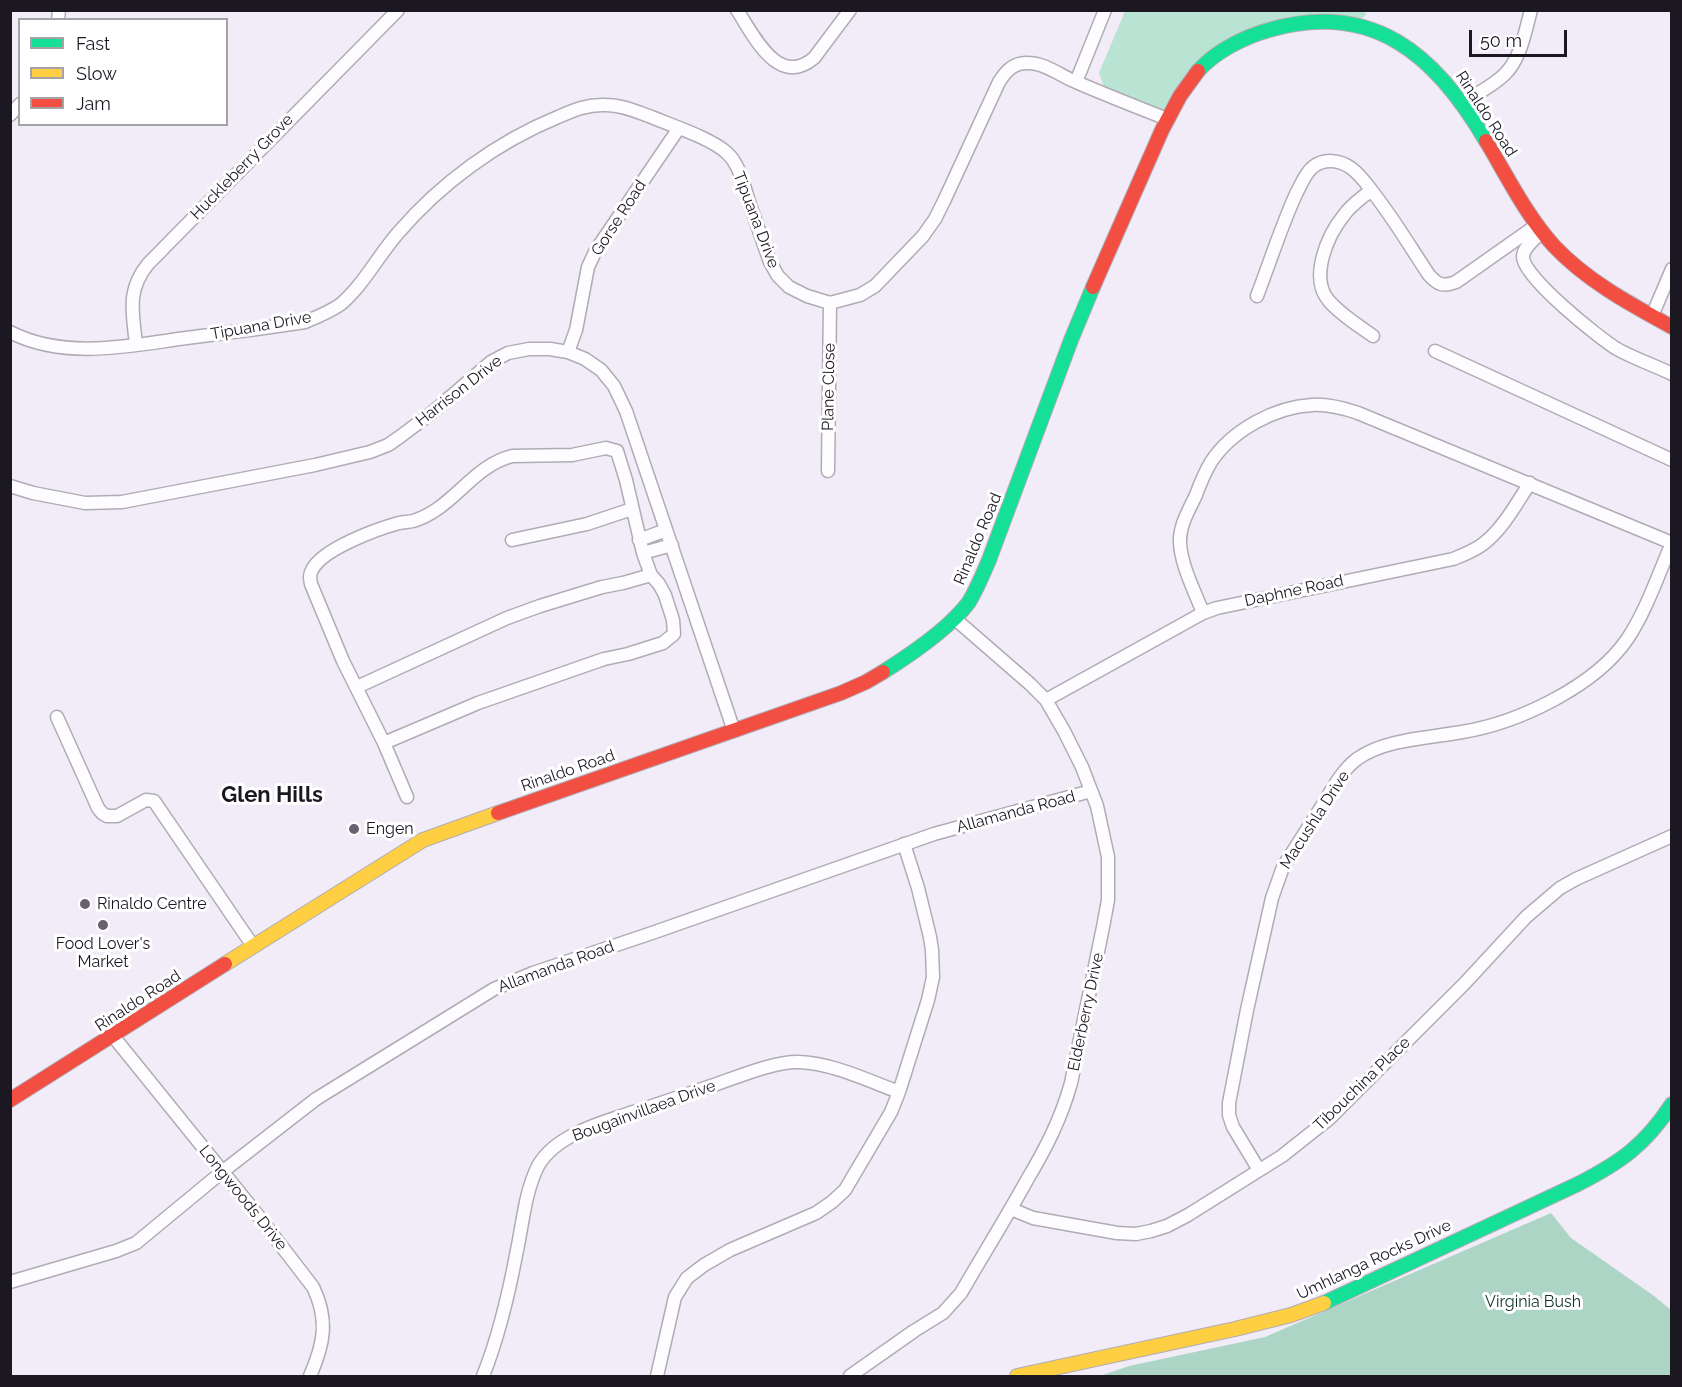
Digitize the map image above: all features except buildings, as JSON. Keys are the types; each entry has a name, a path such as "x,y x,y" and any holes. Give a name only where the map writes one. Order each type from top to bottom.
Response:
{"street":[{"name":"Huckleberry Grove","path":"136,345 132,301 139,275 398,10"},
{"path":"737,10 772,59 783,66 796,67 807,64 814,58 850,10"},
{"path":"1076,82 1105,10"},
{"path":"1462,104 1504,75 1515,62 1531,10"},
{"name":"Rinaldo Road","path":"10,1100 423,840 810,705 866,682 933,637 969,601 986,566 1090,293 1167,119 1202,68 1224,50 1252,35 1306,22 1339,22 1370,29 1410,48 1448,84 1540,228 1573,263 1595,281 1671,327"},
{"path":"830,303 860,295 874,286 923,236 944,201 999,82 1006,71 1015,65 1038,64 1167,119"},
{"name":"Tipuana Drive","path":"10,333 51,347 79,349 136,345 304,322 325,314 348,296 367,275 397,234 423,206 477,161 523,132 584,106 607,105 627,108 679,128 728,154 737,168 770,262 778,276 789,287 807,296 830,303"},
{"name":"Gorse Road","path":"568,352 576,330 586,274 596,250 679,128"},
{"path":"1257,296 1286,216 1304,179 1313,167 1331,160 1342,162 1352,168 1385,208 1429,275 1440,284 1447,285 1456,282 1540,228"},
{"path":"1371,190 1343,216 1323,252 1319,269 1321,287 1327,300 1373,336"},
{"path":"1540,228 1523,254 1524,263 1536,278 1562,305 1606,341 1671,374"},
{"path":"1652,316 1671,269"},
{"name":"Plane Close","path":"828,471 830,303"},
{"name":"Harrison Drive","path":"10,486 85,503 122,502 292,470 370,452 388,445 434,411 491,362 508,353 529,349 568,352 585,359 601,370 614,386 626,411 734,731"},
{"path":"1435,351 1671,460"},
{"name":"Macushla Drive","path":"1203,613 1182,556 1180,542 1181,529 1204,476 1225,445 1247,427 1282,411 1312,405 1333,405 1358,413 1671,543 1646,603 1627,639 1618,651 1569,692 1536,709 1493,725 1386,745 1356,760 1341,776 1283,867 1277,881 1246,1010 1230,1093 1229,1115 1233,1127 1259,1170"},
{"path":"384,743 478,702 604,659 663,643 674,634 665,595 651,575 643,553 617,451 601,448 582,454 502,458 426,516 358,537 341,546 315,566 310,576 311,584 407,797"},
{"name":"Daphne Road","path":"1046,700 1203,613 1235,603 1453,559 1469,553 1494,535 1530,483"},
{"path":"512,540 587,524 632,509"},
{"path":"639,540 666,531"},
{"path":"643,553 672,544"},
{"path":"357,687 507,618 602,587 651,575"},
{"name":"Elderberry Drive","path":"850,1377 943,1313 952,1304 961,1293 1050,1140 1065,1107 1103,927 1109,880 1108,857 1097,806 1082,767 1046,700 954,618"},
{"path":"57,717 102,813 112,817 117,816 141,802 150,800 158,806 253,946"},
{"name":"Allamanda Road","path":"10,1282 136,1243 316,1099 494,989 532,973 934,834 1091,791"},
{"name":"Tibouchina Place","path":"1011,1209 1033,1218 1117,1233 1143,1233 1177,1221 1282,1156 1330,1118 1473,974 1526,917 1560,888 1671,836"},
{"path":"657,1377 675,1297 687,1278 730,1250 816,1213 832,1202 845,1190 891,1112 928,1000 933,977 930,937 904,844"},
{"name":"Longwoods Drive","path":"113,1036 313,1287 320,1300 324,1328 318,1358 310,1377"},
{"name":"Bougainvillaea Drive","path":"483,1377 510,1290 524,1209 530,1188 545,1154 563,1141 580,1131 613,1119 765,1068 798,1062 841,1071 899,1092"},
{"name":"Umhlanga Rocks Drive","path":"1017,1377 1291,1316 1317,1306 1608,1168 1627,1157 1643,1143 1659,1124 1671,1104"}],"green space":[{"path":"1360,10 1367,14 1361,19 1259,33 1199,70 1172,118 1104,87 1099,73 1125,11"},
{"name":"Virginia Bush","path":"1551,1213 1571,1238 1671,1310 1671,1376 1100,1376 1129,1366 1265,1337"}],"traffic: fast":[{"path":"1198,71 1213,57 1231,46 1269,30 1306,23 1340,23 1370,29 1398,42 1423,60 1446,83 1467,110 1486,141"},
{"path":"883,672 941,631 961,612 972,597 989,560 1093,287"},
{"path":"1324,1303 1593,1176 1620,1160 1642,1142 1672,1104"}],"traffic: slow":[{"path":"225,964 423,840 498,813"},
{"path":"1017,1376 1235,1329 1291,1315 1324,1303"}],"traffic: jam":[{"path":"1093,287 1162,130 1180,96 1198,71"},
{"path":"1486,141 1526,208 1554,246 1595,281 1672,327"},
{"path":"498,813 841,693 883,672"},
{"path":"10,1100 225,964"}],"place":[{"name":"Engen","path":"354,829"},
{"name":"Rinaldo Centre","path":"85,904"},
{"name":"Food Lover's Market","path":"103,925"}],"district":[{"name":"Glen Hills","path":"272,795"}]}
